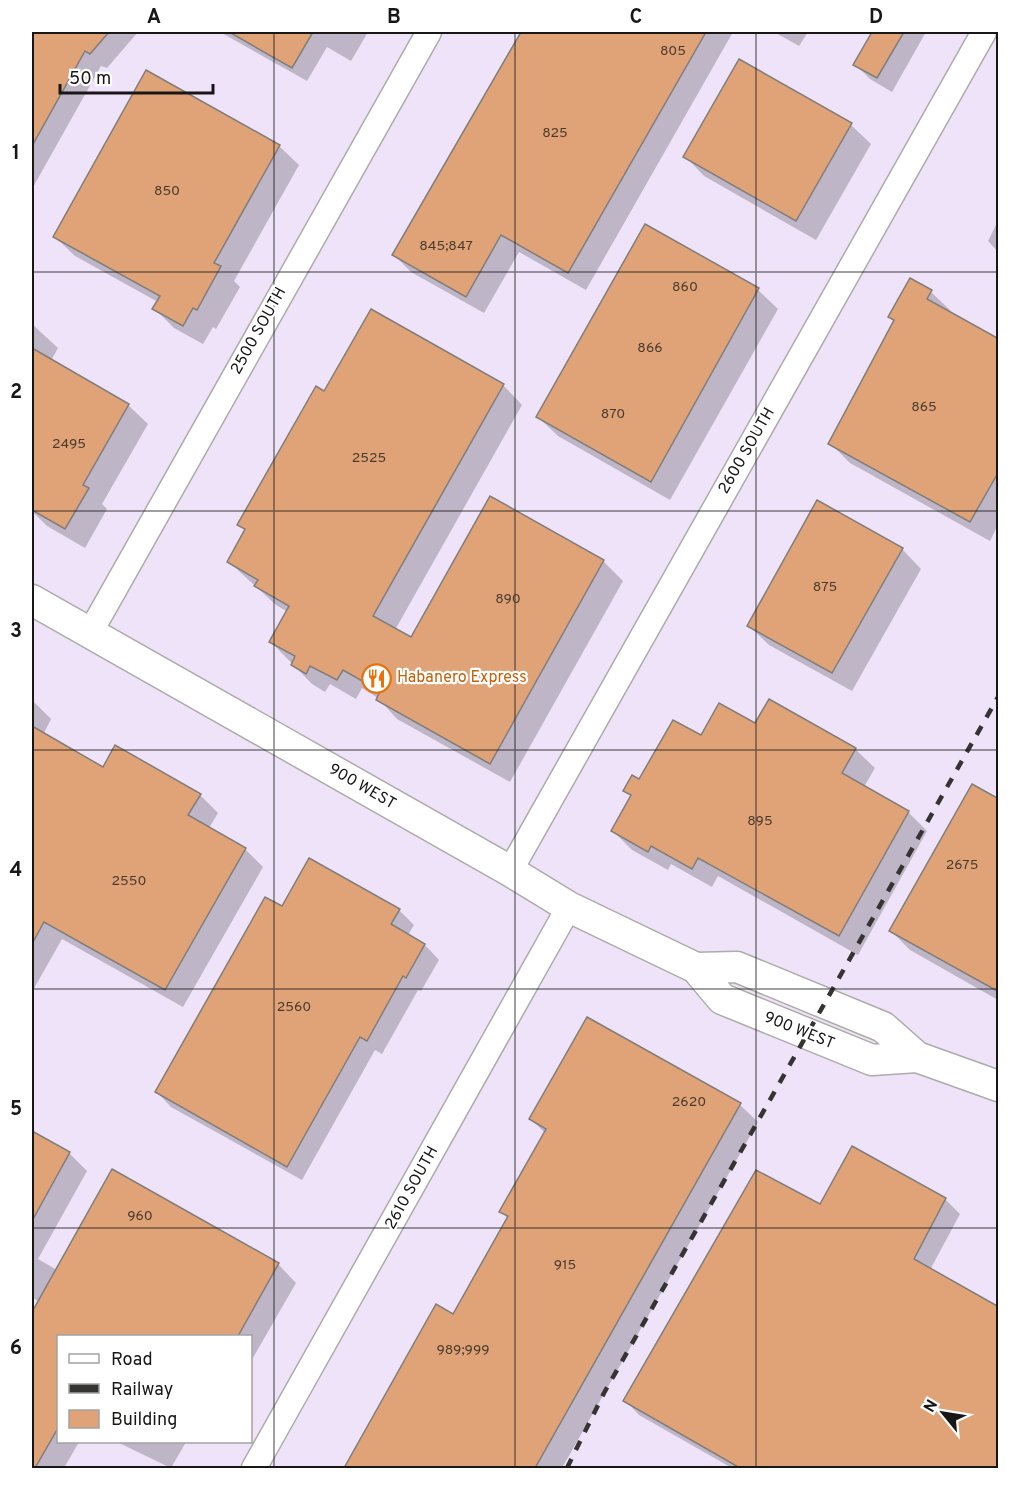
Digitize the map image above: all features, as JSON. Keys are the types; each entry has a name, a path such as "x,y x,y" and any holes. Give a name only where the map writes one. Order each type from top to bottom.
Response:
{"main road":[{"name":"900 WEST","path":"32,600 510,871 569,907 696,968 722,999 872,1060 917,1057 999,1086"}],"street":[{"name":"2500 SOUTH","path":"91,632 429,32"},
{"name":"2600 SOUTH","path":"510,871 984,32"},
{"name":"2610 SOUTH","path":"254,1468 569,907"}],"shaded area":[{"path":"32,32 998,32 998,1468 32,1468"}],"building":[{"path":"32,32 109,32 90,54 85,51 32,146"},
{"path":"229,32 313,32 292,68"},
{"path":"521,32 706,32 568,273 501,235 466,297 392,255"},
{"path":"872,32 904,32 877,78 853,65"},
{"path":"739,59 852,123 796,221 683,157"},
{"path":"146,70 280,145 214,263 221,266 197,310 193,308 183,326 152,309 160,296 53,237"},
{"path":"645,224 759,288 651,482 536,417"},
{"path":"910,278 932,290 927,299 999,339 999,471 970,522 828,444 894,320 888,317"},
{"path":"371,309 504,384 373,616 411,637 490,496 604,560 490,764 376,700 380,691 343,670 337,680 310,666 306,674 291,665 295,656 269,642 289,606 254,586 258,580 227,562 245,529 237,525 316,386 324,391"},
{"path":"32,348 129,404 83,485 89,488 65,529 32,510"},
{"path":"817,500 903,548 832,673 747,626"},
{"path":"769,699 856,748 842,773 909,811 839,936 698,858 692,869 651,846 648,852 611,831 631,795 623,791 632,775 639,779 673,720 701,735 719,703 755,723"},
{"path":"32,726 103,767 115,745 201,794 188,815 246,848 165,990 44,922 32,944"},
{"path":"972,784 999,799 999,992 889,931"},
{"path":"309,858 400,909 391,924 425,944 406,978 403,976 367,1041 360,1037 287,1167 155,1092 265,897 282,906"},
{"path":"587,1017 741,1103 535,1468 344,1468 436,1304 453,1314 508,1216 499,1212 546,1129 529,1119"},
{"path":"32,1131 70,1152 32,1221"},
{"path":"852,1146 946,1198 914,1259 999,1307 999,1468 740,1468 623,1401 756,1170 820,1204"},
{"path":"112,1169 279,1263 239,1335 57,1335 57,1430 35,1468 32,1468 32,1312"}],"railway":[{"path":"567,1468 604,1393 998,697"}],"place":[{"name":"Habanero Express","path":"376,678"}]}
